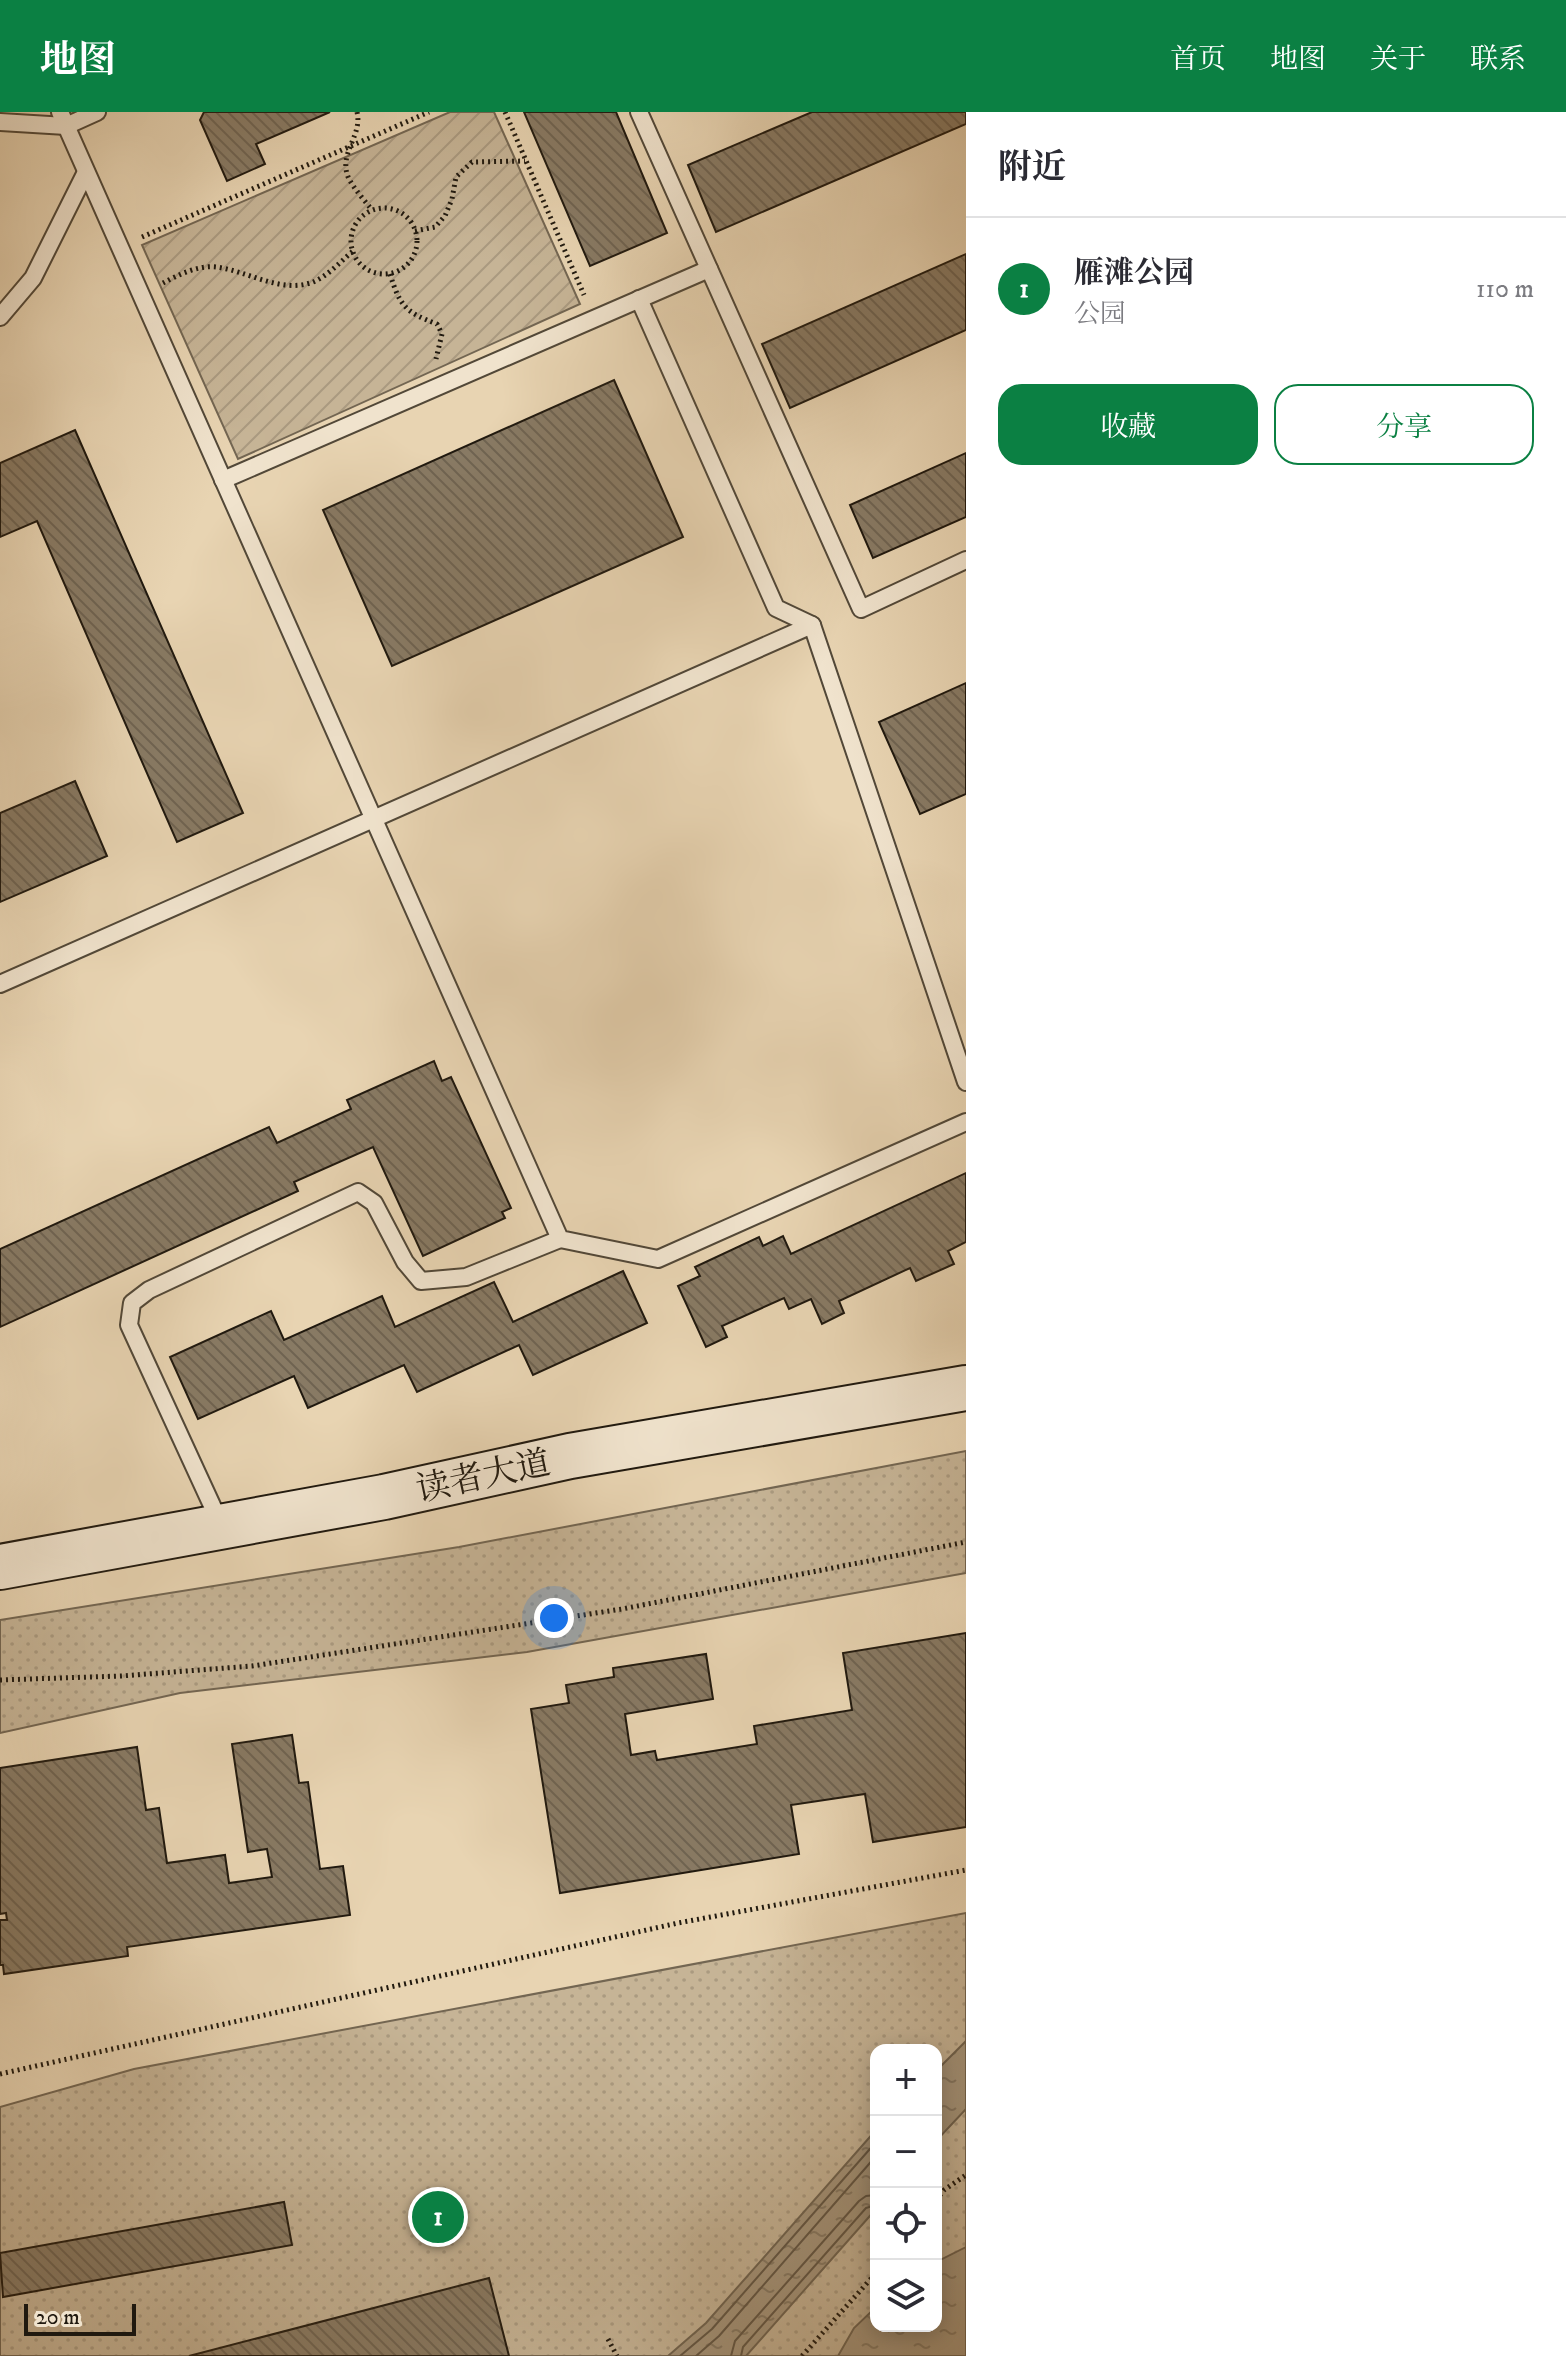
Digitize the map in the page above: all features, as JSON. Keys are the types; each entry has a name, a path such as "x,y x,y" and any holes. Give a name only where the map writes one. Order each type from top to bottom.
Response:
{"main road":[{"name":"读者大道","path":"0,1567 384,1497 570,1456 966,1388"}],"lane":[{"path":"0,122 63,119 97,112"},
{"path":"639,112 861,609 966,560"},
{"path":"63,119 560,1239"},
{"path":"0,317 33,278 86,172"},
{"path":"223,480 709,269"},
{"path":"639,299 776,608 812,625 966,1082"},
{"path":"0,984 812,625"},
{"path":"221,1527 129,1325 132,1303 149,1290 358,1192 374,1203 405,1262 421,1281 466,1277 560,1239 658,1259 966,1122"}],"path":[{"path":"357,112 355,135 344,158 349,178 372,210"},
{"path":"119,246 429,112"},
{"path":"505,112 595,318"},
{"path":"415,231 435,227 445,216 456,177 472,162 525,161"},
{"path":"383,208 403,214 415,231 415,253 409,263 390,274 368,271 359,264 353,251 352,233 356,223 372,210 383,208"},
{"path":"141,295 180,274 213,266 292,287 313,282 353,251"},
{"path":"390,274 404,308 437,324 442,334 433,389"},
{"path":"0,1680 121,1676 252,1666 622,1609 966,1542"},
{"path":"0,2074 678,1923 966,1870"},
{"path":"942,2192 966,2175"},
{"path":"802,2356 870,2280"},
{"path":"608,2339 617,2356"}],"shaded area":[{"path":"450,112 494,112 580,304 238,459 142,245"},
{"path":"966,1451 966,1573 527,1652 180,1693 0,1733 0,1620 459,1547"},
{"path":"966,1913 966,2356 0,2356 0,2107 134,2069"}],"water":[{"path":"966,2041 966,2109 942,2135 942,2116 942,2065"},
{"path":"870,2137 870,2216 746,2356 668,2356 706,2323"},
{"path":"966,2247 966,2356 838,2356 854,2328 870,2313 870,2332 942,2332 942,2259"}],"building":[{"path":"204,112 330,112 256,144 265,164 227,181 200,120"},
{"path":"524,112 616,112 667,233 590,266"},
{"path":"812,112 966,112 966,124 716,232 688,165"},
{"path":"966,254 966,330 790,408 762,344"},
{"path":"614,380 683,537 392,666 323,510"},
{"path":"75,430 243,813 177,842 37,521 0,537 0,463"},
{"path":"966,453 966,517 873,558 850,505"},
{"path":"966,683 966,794 920,814 879,722"},
{"path":"75,781 107,856 0,902 0,813"},
{"path":"434,1061 442,1081 451,1077 511,1208 502,1212 505,1218 423,1256 373,1147 294,1182 298,1191 0,1327 0,1249 269,1127 277,1143 351,1109 347,1100"},
{"path":"966,1173 966,1242 948,1251 954,1264 916,1281 910,1268 839,1301 844,1313 822,1324 811,1299 789,1309 784,1298 722,1326 727,1337 706,1347 678,1286 700,1276 695,1267 759,1237 763,1246 783,1236 791,1254"},
{"path":"623,1271 647,1323 533,1375 519,1345 417,1392 404,1365 308,1408 294,1376 198,1419 170,1357 271,1311 284,1340 382,1296 395,1327 494,1282 513,1322"},
{"path":"966,1633 966,1827 873,1842 865,1794 791,1805 799,1854 560,1893 531,1709 569,1703 566,1685 614,1677 613,1668 706,1654 713,1699 625,1714 631,1755 655,1751 657,1760 757,1744 754,1726 852,1710 843,1653"},
{"path":"292,1735 299,1783 308,1782 320,1869 343,1866 350,1915 127,1947 128,1956 4,1974 3,1965 0,1965 0,1920 7,1920 6,1913 0,1914 0,1768 137,1747 146,1810 159,1808 167,1863 225,1855 229,1883 272,1877 267,1849 248,1852 232,1744"},
{"path":"284,2202 292,2245 3,2297 0,2253"},
{"path":"489,2278 509,2356 189,2356"}],"place":[{"name":"雁滩公园","path":"438,2217"}]}
